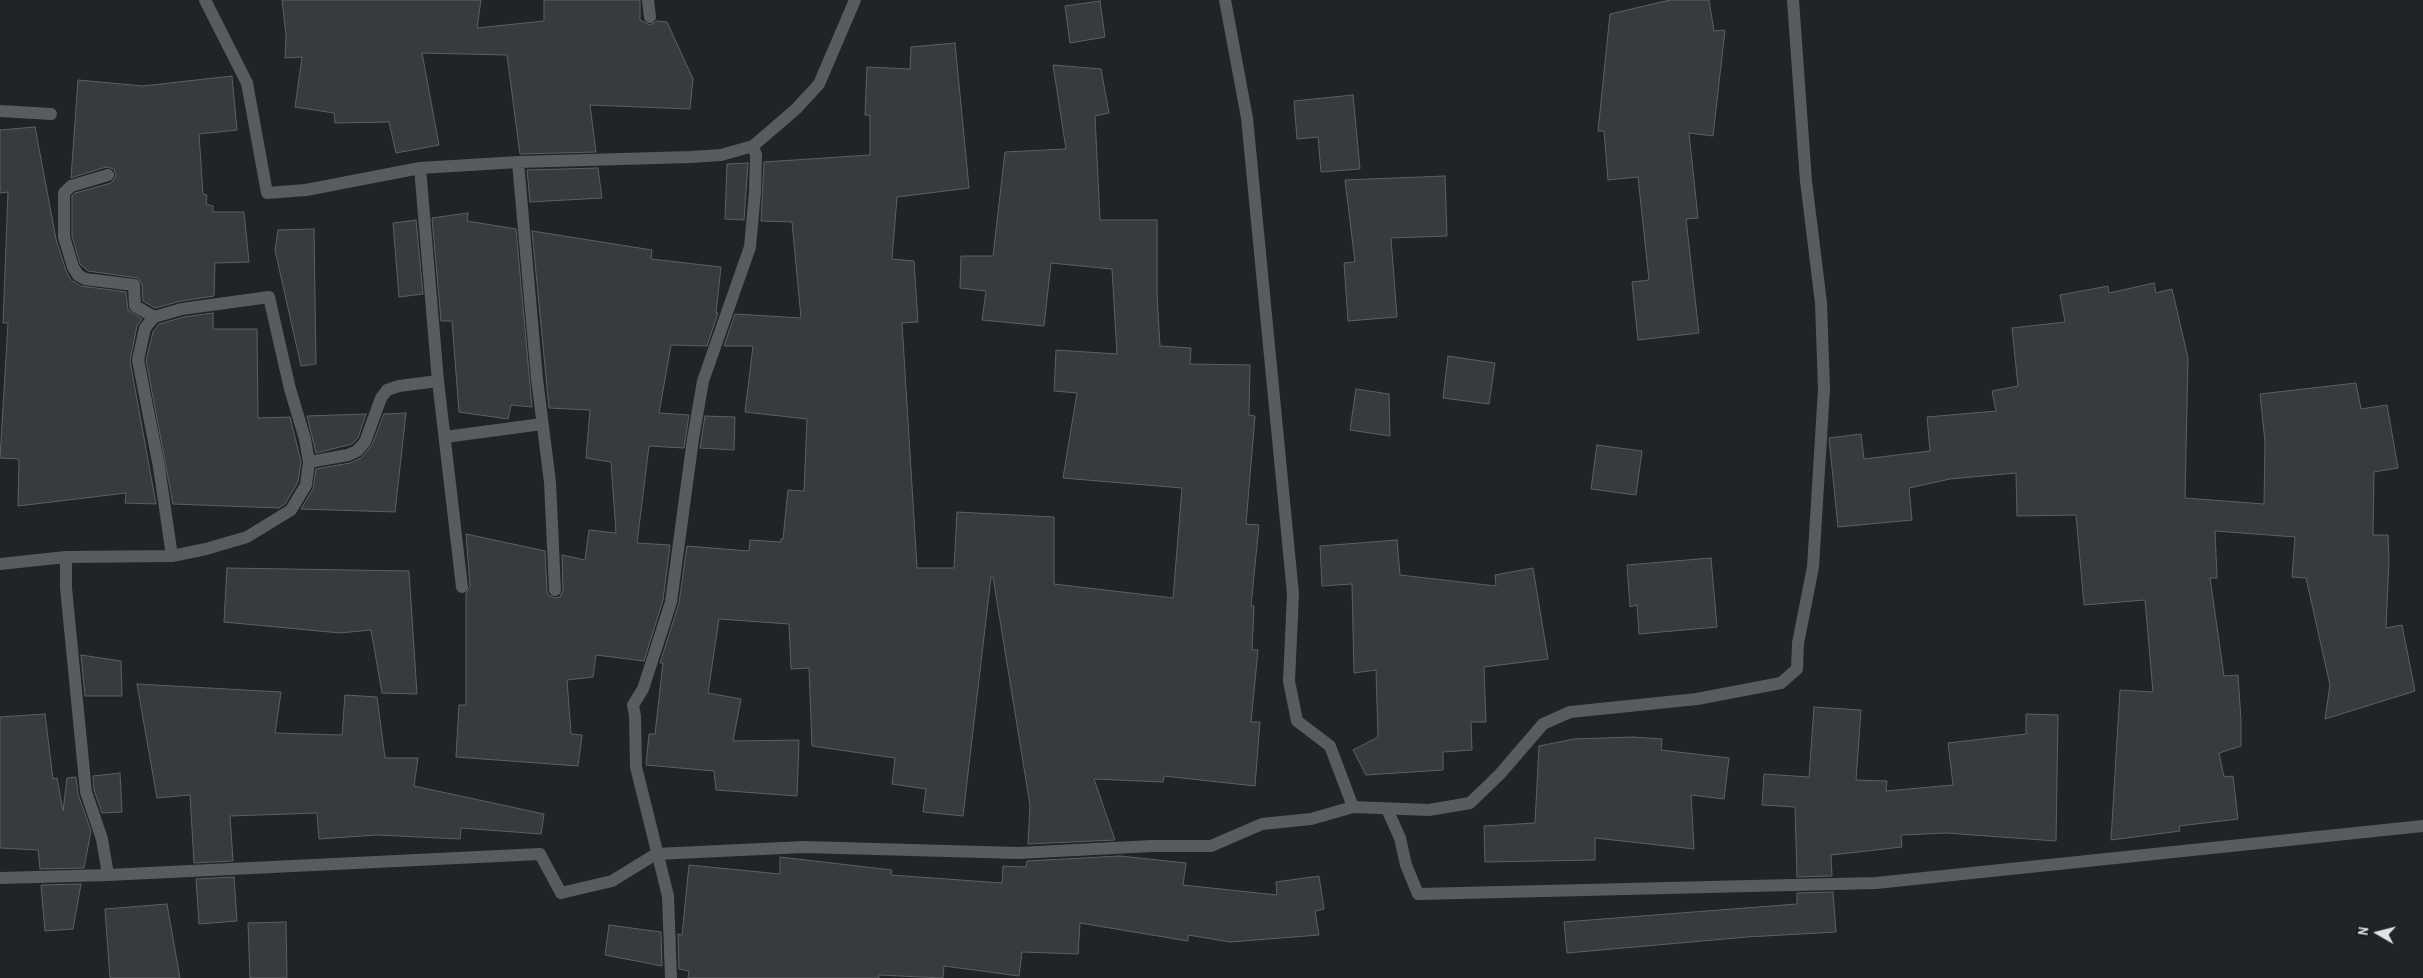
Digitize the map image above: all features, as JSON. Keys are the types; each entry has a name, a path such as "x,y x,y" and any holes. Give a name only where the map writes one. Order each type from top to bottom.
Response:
{"street":[{"path":"205,0 246,83 267,193 306,190 420,168 518,162 691,157 721,154 753,146 796,109 819,84 856,0"},
{"path":"648,0 650,17"},
{"path":"1225,0 1247,118 1293,594 1289,681 1296,721 1330,746 1353,807"},
{"path":"0,878 108,875 540,854 561,893 612,881 656,854 804,846 1018,853 1133,847 1211,846 1262,824 1311,819 1353,807 1428,810 1470,803 1500,774 1543,724 1570,712 1697,698 1780,682 1797,669 1798,643 1813,567 1824,390 1821,303 1806,181 1799,56 1793,0"},
{"path":"0,111 51,114"},
{"path":"671,978 668,896 656,854 636,767 636,716 633,705 644,689 671,602 693,439 703,381 750,247 756,183 756,155 753,146"},
{"path":"518,162 542,424 550,482 556,590"},
{"path":"420,168 438,381 462,587"},
{"path":"108,175 71,186 64,193 64,237 73,267 78,275 85,279 134,285 135,306 154,317"},
{"path":"0,564 66,557 172,556 248,537 291,510 306,485 309,462 305,439 290,389 269,297 182,309 154,317 145,328 138,360 159,467 172,556"},
{"path":"309,462 348,455 357,451 365,442 381,398 387,390 438,381"},
{"path":"445,437 542,424"},
{"path":"66,557 66,588 86,792 102,839 108,875"},
{"path":"1387,809 1400,838 1406,865 1418,894 1876,883 2423,826"}],"building":[{"path":"282,0 481,0 477,28 544,21 544,0 640,0 640,20 650,25 657,21 667,22 693,79 690,109 590,105 596,152 520,154 507,55 422,53 439,145 396,153 389,122 335,123 334,113 295,107 302,57 285,58 286,35"},
{"path":"1670,0 1709,0 1714,31 1725,30 1713,136 1689,133 1698,218 1686,219 1699,333 1638,340 1632,282 1649,280 1638,177 1608,180 1604,131 1598,131 1610,14"},
{"path":"1100,1 1105,37 1070,43 1065,6"},
{"path":"955,43 969,188 897,197 892,259 914,261 918,322 902,323 917,568 954,568 957,512 1054,517 1054,584 1173,598 1182,488 1063,478 1077,393 1054,391 1056,350 1117,354 1112,269 1051,263 1044,326 982,320 986,291 960,288 961,256 993,256 1005,152 1066,149 1053,65 1101,69 1109,113 1095,116 1100,220 1157,220 1157,294 1160,346 1191,348 1190,364 1250,365 1249,415 1255,416 1246,524 1259,525 1251,606 1254,606 1252,650 1258,650 1251,722 1260,722 1255,786 1164,776 1163,782 1094,779 1115,840 1028,844 1030,805 993,577 991,577 963,816 923,812 926,789 892,784 895,758 812,746 809,668 791,669 789,624 719,619 708,693 741,699 733,741 799,740 797,796 716,790 714,771 646,765 649,734 655,734 663,663 660,663 679,603 687,546 749,551 750,540 781,542 781,539 783,539 788,490 804,491 807,419 745,412 753,346 724,346 735,314 801,318 792,222 761,221 764,162 870,155 870,115 865,115 867,67 910,69 911,47"},
{"path":"232,76 237,130 199,134 203,194 207,195 206,204 213,206 213,212 244,212 249,262 215,263 214,296 181,301 155,308 143,301 142,284 138,278 88,271 80,264 72,236 72,196 75,193 111,183 116,176 114,169 106,167 71,178 78,80 143,86"},
{"path":"1353,95 1360,169 1321,172 1318,137 1297,139 1294,101"},
{"path":"35,127 56,239 66,271 71,280 81,286 126,292 128,310 142,319 137,326 130,361 156,504 125,503 126,493 18,506 19,459 0,458 8,323 3,323 8,192 0,193 0,130"},
{"path":"748,163 744,220 725,219 727,164"},
{"path":"598,168 602,198 530,202 527,170"},
{"path":"1445,176 1447,236 1391,238 1397,317 1348,321 1344,263 1355,262 1345,180"},
{"path":"468,213 467,221 516,229 532,407 511,405 508,419 459,412 452,321 441,321 432,218"},
{"path":"416,220 423,294 399,297 393,223"},
{"path":"314,229 316,364 301,366 275,250 278,230"},
{"path":"532,231 652,250 651,259 721,267 716,313 718,313 707,346 671,345 659,413 689,415 684,448 649,446 637,543 670,545 663,600 644,661 596,655 593,677 567,680 571,734 582,735 578,766 456,757 459,705 466,705 466,594 470,586 466,534 545,551 547,591 548,595 555,598 560,597 563,590 562,555 585,560 589,530 616,533 611,462 586,458 590,410 549,408"},
{"path":"2154,283 2156,293 2172,289 2188,358 2185,498 2264,504 2265,442 2260,394 2356,383 2361,409 2387,405 2398,468 2374,472 2373,535 2388,535 2389,560 2386,628 2402,625 2415,691 2325,719 2330,685 2306,578 2292,577 2295,537 2215,531 2217,578 2210,578 2224,676 2238,675 2241,720 2241,746 2219,753 2224,777 2233,776 2238,819 2179,826 2180,831 2111,840 2120,690 2153,692 2145,600 2084,605 2076,515 2017,516 2016,473 1950,479 1909,488 1912,520 1838,527 1829,438 1861,434 1864,459 1930,451 1927,417 1996,411 1992,391 2018,386 2012,328 2065,322 2060,295 2108,286 2109,293"},
{"path":"213,313 213,329 257,329 258,418 290,417 301,462 298,482 285,504 279,508 173,504 146,360 153,332 159,324 184,317"},
{"path":"1448,356 1495,363 1489,404 1443,398"},
{"path":"1356,389 1389,394 1390,436 1350,430"},
{"path":"406,413 395,512 301,509 313,489 316,469 350,463 361,458 372,445 384,414"},
{"path":"366,414 358,438 352,444 316,453 307,416"},
{"path":"705,416 735,417 734,450 700,448"},
{"path":"1597,445 1642,451 1636,495 1591,489"},
{"path":"1397,540 1400,575 1496,586 1495,575 1533,568 1548,659 1484,667 1486,722 1471,722 1472,750 1443,752 1443,770 1366,775 1353,750 1378,737 1376,670 1354,673 1352,584 1322,586 1320,546"},
{"path":"1711,558 1717,627 1639,634 1637,605 1630,607 1627,565"},
{"path":"227,568 409,571 417,694 382,693 371,630 340,633 224,622"},
{"path":"81,655 121,661 122,696 85,696"},
{"path":"137,684 281,692 275,733 342,735 345,695 377,697 385,758 418,758 414,786 544,814 541,834 461,828 460,839 377,835 319,839 317,813 230,816 233,861 194,863 190,795 157,798"},
{"path":"1814,707 1861,710 1856,780 1887,781 1886,791 1953,785 1948,743 2026,734 2026,714 2058,715 2056,841 1946,833 1901,835 1902,847 1831,855 1832,876 1797,877 1795,807 1762,805 1764,774 1809,777"},
{"path":"45,714 53,779 57,778 63,811 67,778 76,777 78,794 91,831 84,868 40,869 38,850 0,848 0,717"},
{"path":"1633,737 1662,739 1661,750 1729,758 1724,799 1691,795 1694,849 1595,838 1595,860 1485,862 1484,826 1535,823 1539,746 1574,739"},
{"path":"120,773 122,812 102,813 94,790 93,776"},
{"path":"1120,856 1186,863 1183,885 1277,895 1276,882 1319,876 1324,909 1315,911 1319,935 1230,942 1188,935 1188,941 1080,923 1078,954 1022,952 1019,976 944,966 943,978 879,975 879,978 688,978 689,971 679,969 678,934 682,935 689,865 780,874 780,857 892,870 891,875 1002,883 1003,866 1026,867 1027,861"},
{"path":"234,877 237,921 199,924 196,879"},
{"path":"81,884 73,929 45,931 41,885"},
{"path":"1833,892 1836,932 1747,937 1567,953 1564,922 1797,904 1797,893"},
{"path":"167,904 180,978 110,978 105,909"},
{"path":"286,922 287,978 250,978 248,923"},
{"path":"609,925 661,932 662,966 605,955"}]}
